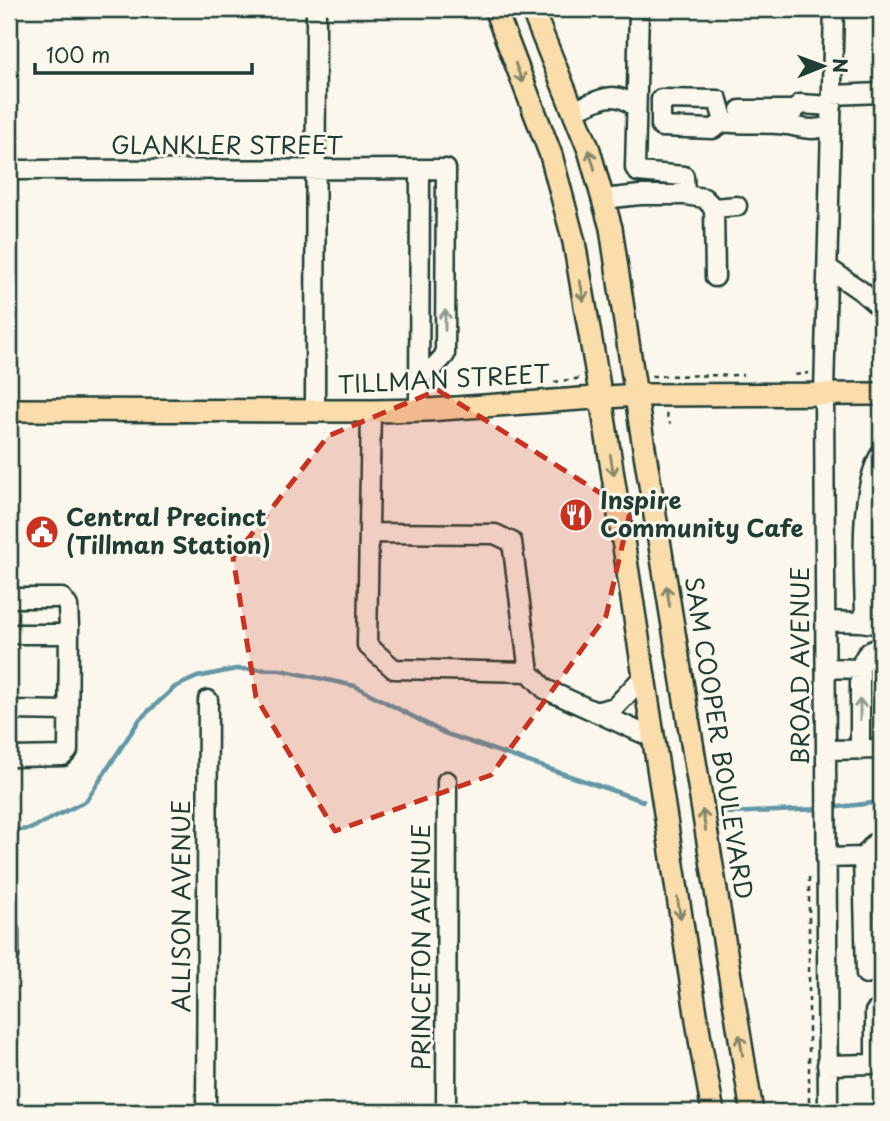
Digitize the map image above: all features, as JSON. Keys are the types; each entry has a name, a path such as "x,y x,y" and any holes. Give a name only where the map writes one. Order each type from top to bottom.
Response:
{"main road":[{"path":"495,9 551,155 574,242 713,1112"},
{"name":"SAM COOPER BOULEVARD","path":"532,9 589,150 611,228 751,1112"},
{"name":"TILLMAN STREET","path":"9,410 371,411 636,396 881,394"}],"street":[{"path":"314,412 316,9"},
{"path":"639,9 635,168 638,172 684,176 685,195"},
{"name":"BROAD AVENUE","path":"828,1112 821,855 826,787 824,393 834,9"},
{"path":"740,110 795,110 800,104 881,93"},
{"path":"573,111 612,96 627,99 636,108"},
{"path":"724,121 744,125 785,125 813,131 831,125"},
{"name":"GLANKLER STREET","path":"9,170 446,169 445,355 434,367 419,376"},
{"path":"419,170 419,410"},
{"path":"603,199 640,195 705,198 713,208 715,277"},
{"path":"713,208 737,206"},
{"path":"828,268 881,308"},
{"path":"371,411 367,645 394,669 529,673"},
{"path":"861,622 865,613 866,501 874,466 881,453"},
{"path":"369,533 495,534 512,542 529,673 545,689 653,738"},
{"path":"9,598 62,598 68,606 69,627 68,751 63,756 12,757"},
{"path":"825,621 881,625"},
{"path":"9,634 63,634 69,627"},
{"path":"860,750 860,669 863,657 870,650 881,648"},
{"path":"826,668 860,669"},
{"path":"595,712 615,706 644,676"},
{"name":"ALLISON AVENUE","path":"206,1112 208,700"},
{"path":"9,710 68,710"},
{"path":"826,750 881,749"},
{"name":"PRINCETON AVENUE","path":"446,1112 447,781"},
{"path":"866,974 863,857 875,843 881,841"},
{"path":"821,855 863,857"},
{"path":"9,931 9,956"},
{"path":"827,1065 875,1063 875,1012 881,1012"}],"path":[{"path":"666,413 670,424"},
{"path":"809,1112 821,855"}],"highlighted area":[{"path":"438,390 630,512 606,616 491,775 335,831 256,697 233,558 328,436"}],"waterway":[{"path":"9,831 30,829 86,801 140,719 175,687 197,677 236,669 281,670 355,686 444,733 643,801"},
{"path":"830,808 881,802"},
{"path":"728,813 821,809"}],"place":[{"name":"Inspire Community Cafe","path":"576,515"},
{"name":"Central Precinct (Tillman Station)","path":"42,532"}]}
